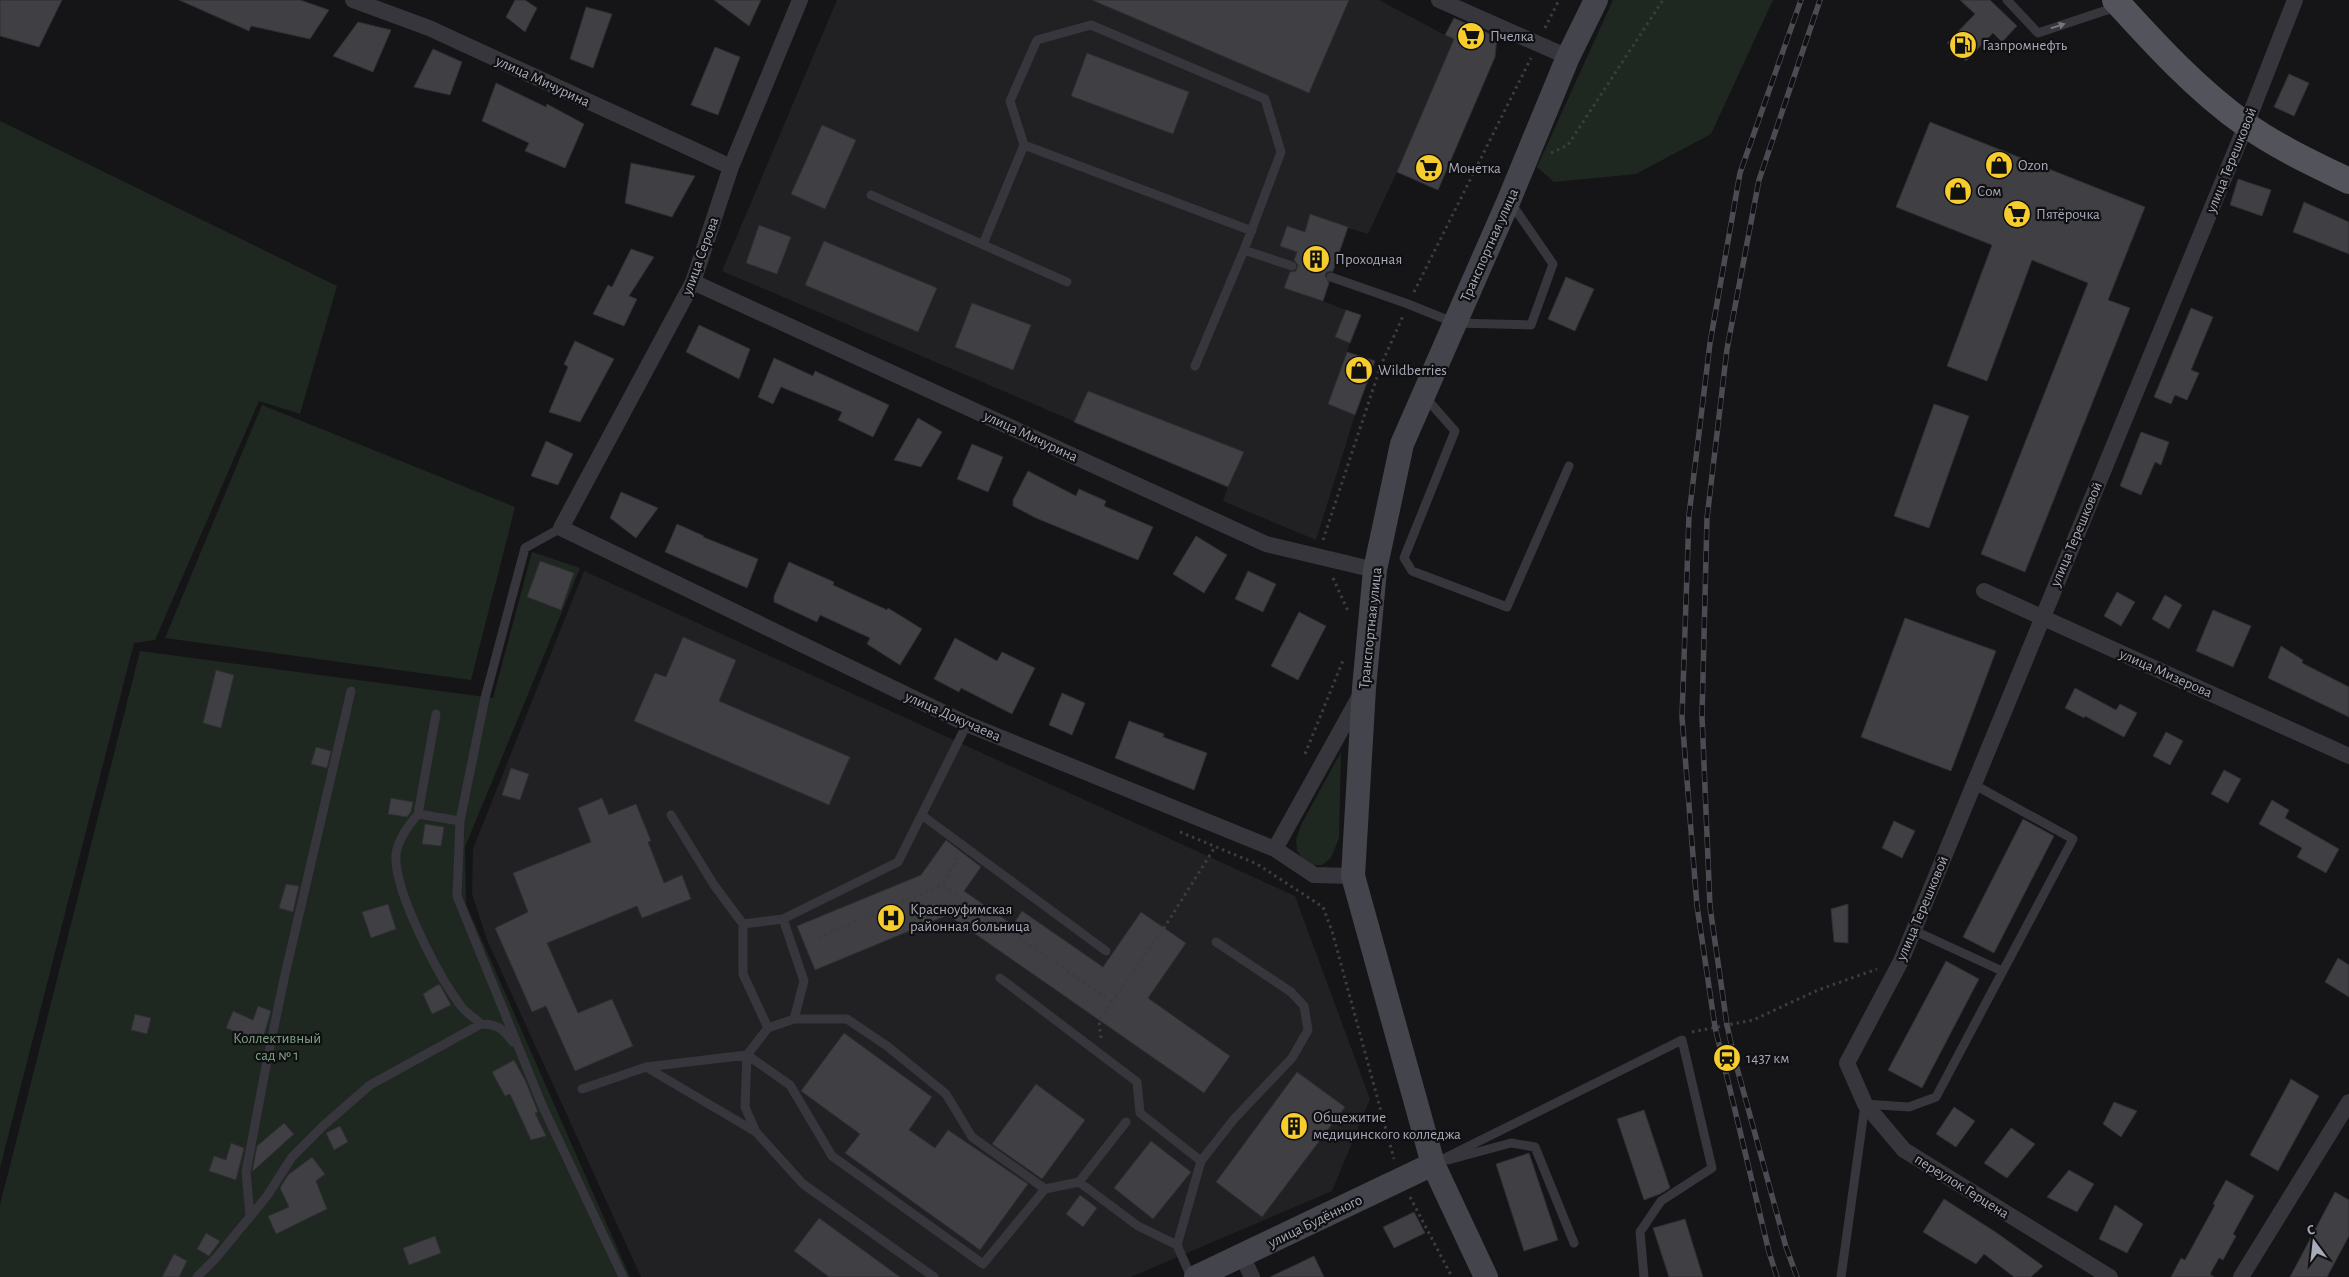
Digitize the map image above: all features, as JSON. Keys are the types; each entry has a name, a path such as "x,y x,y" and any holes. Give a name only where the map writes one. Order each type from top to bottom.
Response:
{"main road":[{"name":"Транспортная улица","path":"1486,1277 1433,1164 1353,876 1364,688 1375,570 1402,444 1510,200 1568,57 1596,0"},
{"path":"2118,3 2203,91 2246,125 2305,160 2349,181"},
{"name":"улица Будённого","path":"1196,1277 1433,1164"}],"street":[{"name":"улица Мичурина","path":"353,0 429,28 731,167"},
{"name":"улица Серова","path":"562,528 693,282 731,167 800,0"},
{"path":"1438,0 1568,57"},
{"name":"улица Терешковой","path":"1847,1063 1901,961 2246,125 2295,0"},
{"name":"улица Мичурина","path":"693,282 1266,544 1375,570"},
{"name":"улица Докучаева","path":"562,528 968,724 1270,846 1314,875 1353,876"},
{"name":"улица Мизерова","path":"1984,590 2349,756"},
{"path":"1270,846 1364,688"},
{"name":"переулок Герцена","path":"1847,1063 1865,1104 1904,1150 2110,1277"},
{"path":"2241,1277 2349,1102"},
{"path":"1242,1256 1252,1277"}],"lane":[{"path":"2007,0 2038,33 2118,3"},
{"path":"983,244 1024,145 1010,101 1036,40 1090,25 1265,99 1281,152 1252,231 1195,366"},
{"path":"1024,145 1252,231"},
{"path":"871,195 1067,282"},
{"path":"1331,277 1408,304 1455,324 1531,325 1553,264 1510,200"},
{"path":"1244,250 1292,266"},
{"path":"1423,395 1455,431 1404,558 1412,571 1507,607 1569,466"},
{"path":"562,528 525,548 485,698 460,821 457,896 571,1169 623,1277"},
{"path":"250,1216 246,1172 267,1061 284,979 351,690"},
{"path":"436,714 418,814 404,831 396,853 400,885 430,955 462,1007 482,1024"},
{"path":"743,924 783,919 898,862 968,724"},
{"path":"1841,1277 1865,1104 1909,1107 1936,1097 2073,839 1973,784"},
{"path":"418,814 460,821"},
{"path":"671,815 714,885 743,924 743,974 768,1028"},
{"path":"923,816 1106,951"},
{"path":"783,919 804,981 794,1019"},
{"path":"1913,930 2002,971"},
{"path":"1191,1277 1177,1245 1201,1161 1234,1120 1292,1058 1308,1030 1304,1006 1291,992 1216,942"},
{"path":"1000,978 1137,1082 1140,1113 1201,1161"},
{"path":"756,1132 745,1107 747,1055 768,1028 794,1019 847,1019 887,1046 946,1094 972,1137 1045,1189"},
{"path":"197,1277 216,1258 250,1216 292,1157 370,1084 482,1024 494,1024 502,1027 522,1054"},
{"path":"1433,1164 1682,1040 1712,1168 1661,1201 1640,1232 1644,1277"},
{"path":"582,1089 646,1067 747,1055 790,1085 832,1156 983,1264 1045,1189 1079,1182 1126,1122"},
{"path":"646,1067 756,1132 803,1184 934,1277"},
{"path":"1433,1164 1511,1143 1535,1147 1574,1243"},
{"path":"1079,1182 1138,1226 1177,1245"}],"path":[{"path":"1523,167 1568,145 1663,0"},
{"path":"1302,761 1345,655"},
{"path":"1179,832 1257,864 1323,907 1332,931 1393,1157 1402,1179 1452,1277"},
{"path":"1257,864 1270,846"},
{"path":"1099,1021 1164,928 1215,847"},
{"path":"818,938 942,884 958,856"},
{"path":"942,884 1112,1002"}],"shaded area":[{"path":"837,0 1379,0 1445,35 1495,56 1438,190 1397,172 1368,234 1348,228 1323,301 1346,310 1335,337 1350,343 1328,404 1355,415 1316,540 1223,501 1228,487 722,271"},
{"name":"Красноуфимская районная больница","path":"584,571 1295,896 1370,1099 1332,1191 1131,1277 641,1277 487,940 472,894 473,849"}],"green space":[{"path":"1613,0 1773,0 1711,134 1636,174 1554,182 1537,167"},
{"path":"0,121 337,286 300,414 259,401 155,640 134,643 0,1168"},
{"path":"262,405 515,507 471,680 165,638"},
{"name":"Коллективный сад № 1","path":"532,552 580,568 465,847 466,904 630,1277 0,1277 0,1205 140,651 493,698"},
{"path":"1341,752 1339,838 1331,858 1322,865 1312,865 1303,859 1297,851 1296,840 1301,825"}],"building":[{"path":"0,0 62,0 39,47 0,36"},
{"path":"179,0 300,0 329,10 310,39 251,26 249,31"},
{"path":"515,0 525,0 537,8 525,32 506,17"},
{"path":"714,0 761,0 749,26"},
{"path":"1092,0 1349,0 1309,93"},
{"path":"1960,0 1990,0 2017,26 2002,42 1993,33 1966,61 1947,43 1975,14"},
{"path":"586,7 612,14 593,68 570,59"},
{"path":"1454,18 1497,37 1495,57 1438,190 1397,172 1454,39 1445,35"},
{"path":"358,22 391,30 373,72 333,56"},
{"path":"715,47 740,57 718,115 691,105"},
{"path":"433,49 462,62 450,95 414,87"},
{"path":"1087,53 1189,92 1173,134 1071,96"},
{"path":"2289,74 2309,83 2294,116 2274,107"},
{"path":"496,83 546,107 547,104 584,124 565,168 525,151 529,143 482,121"},
{"path":"1930,122 2145,207 2108,300 2130,308 2025,572 1981,554 2088,283 2032,260 1987,381 1947,366 1992,245 1896,207"},
{"path":"822,125 856,140 825,209 791,194"},
{"path":"631,163 695,176 672,217 625,203"},
{"path":"2238,179 2271,190 2262,216 2230,205"},
{"path":"2304,202 2349,222 2349,254 2293,232"},
{"name":"Проходная","path":"1310,214 1348,227 1333,271 1327,272 1325,275 1329,283 1323,301 1284,288 1290,272 1296,271 1298,265 1294,260 1297,252 1280,246 1287,226 1305,232"},
{"path":"759,225 791,237 777,274 746,263"},
{"path":"824,241 937,288 918,332 805,285"},
{"path":"631,249 654,257 629,296 637,299 624,326 593,314 608,285 612,287"},
{"path":"1566,277 1594,289 1575,331 1548,319"},
{"path":"972,303 1031,325 1013,370 955,347"},
{"path":"2191,308 2213,317 2191,370 2199,373 2187,400 2175,395 2171,404 2154,397"},
{"path":"1346,310 1361,315 1350,343 1335,337"},
{"path":"699,325 750,349 739,379 686,352"},
{"path":"575,341 614,359 580,422 549,412 568,367 564,364"},
{"path":"1347,352 1375,361 1355,415 1328,404"},
{"path":"774,358 813,376 815,371 889,405 873,437 838,420 842,412 781,387 773,404 758,397"},
{"path":"1088,391 1244,452 1228,487 1074,422"},
{"path":"1934,404 1969,416 1929,528 1894,516"},
{"path":"918,418 942,432 921,467 894,460"},
{"path":"2141,432 2169,442 2161,465 2155,462 2141,495 2120,486"},
{"path":"546,441 573,454 558,485 531,476"},
{"path":"972,444 1003,457 988,492 957,479"},
{"path":"1028,471 1076,496 1079,489 1106,501 1104,506 1153,527 1138,560 1036,518 1013,506 1013,500"},
{"path":"621,492 658,508 636,538 610,518"},
{"path":"677,524 703,537 758,559 747,588 665,552"},
{"path":"1196,536 1227,555 1204,593 1173,574"},
{"path":"540,561 574,573 561,610 527,597"},
{"path":"789,562 834,582 833,585 887,610 888,608 922,629 900,665 867,644 870,638 820,615 817,622 774,602 774,596"},
{"path":"1248,571 1276,584 1263,612 1235,599"},
{"path":"2117,592 2135,602 2121,626 2104,616"},
{"path":"2165,595 2182,605 2169,629 2152,619"},
{"path":"2213,610 2251,626 2233,667 2196,651"},
{"path":"1299,612 1326,626 1298,680 1271,666"},
{"path":"1905,618 1996,651 1951,771 1861,737"},
{"path":"683,637 736,660 719,701 850,757 829,805 634,721 655,673 666,677"},
{"path":"955,638 997,661 1002,652 1035,668 1012,714 961,688 959,692 934,679"},
{"path":"2281,646 2303,660 2302,663 2349,687 2349,717 2268,678"},
{"path":"216,670 234,675 221,728 203,723"},
{"path":"2075,688 2116,710 2120,704 2137,713 2124,737 2085,716 2084,718 2065,708"},
{"path":"1062,693 1085,703 1072,735 1049,725"},
{"path":"1129,721 1164,734 1163,737 1207,753 1194,790 1115,758"},
{"path":"2166,732 2183,741 2170,765 2153,756"},
{"path":"316,747 331,751 327,768 311,764"},
{"path":"511,768 529,774 520,800 502,795"},
{"path":"2224,770 2241,779 2228,803 2211,794"},
{"path":"391,798 413,802 411,812 407,817 388,814"},
{"path":"602,798 609,815 636,804 651,841 648,842 664,883 682,875 691,899 642,918 637,906 547,943 578,1013 612,999 633,1046 575,1071 546,1006 532,1012 495,928 528,912 513,873 591,842 578,808"},
{"path":"2272,800 2289,810 2285,818 2339,849 2326,873 2297,857 2302,848 2259,824"},
{"path":"2023,819 2054,836 1994,953 1963,937"},
{"path":"1894,821 1915,831 1902,858 1882,848"},
{"path":"425,824 444,827 441,846 422,844"},
{"path":"946,840 981,867 964,891 1013,925 1022,911 1103,967 1141,912 1186,943 1148,998 1230,1056 1204,1093 948,915 815,970 797,926 921,875"},
{"path":"286,884 299,886 293,912 279,908"},
{"path":"388,904 396,929 371,938 362,912"},
{"path":"1848,904 1848,943 1834,942 1831,909"},
{"path":"2338,958 2349,965 2349,997 2325,982"},
{"path":"1946,961 1979,979 1922,1088 1888,1070"},
{"path":"440,985 451,1005 432,1014 423,994"},
{"path":"258,1006 271,1011 262,1042 226,1028 233,1011 253,1020"},
{"path":"135,1014 151,1018 147,1034 131,1030"},
{"path":"844,1033 932,1097 909,1130 935,1148 948,1130 1028,1184 980,1250 845,1153 860,1134 801,1091"},
{"path":"514,1060 526,1082 538,1112 535,1113 546,1136 531,1140 510,1094 505,1096 492,1072"},
{"name":"Общежитие медицинского колледжа","path":"1297,1072 1345,1107 1262,1217 1216,1182"},
{"path":"2291,1079 2319,1096 2278,1171 2250,1155"},
{"path":"1036,1084 1085,1120 1042,1179 992,1144"},
{"path":"2114,1102 2137,1111 2121,1137 2103,1124"},
{"path":"1954,1107 1975,1121 1956,1147 1936,1134"},
{"path":"1644,1110 1670,1188 1644,1200 1617,1119"},
{"path":"284,1123 294,1134 252,1172 257,1146"},
{"path":"340,1126 348,1142 334,1150 326,1133"},
{"path":"2011,1128 2035,1144 2007,1178 1984,1163"},
{"path":"1151,1141 1191,1172 1153,1219 1114,1188"},
{"path":"231,1143 244,1148 236,1180 209,1171 214,1156 226,1160"},
{"path":"1529,1153 1558,1240 1524,1251 1496,1164"},
{"path":"312,1157 325,1174 316,1181 327,1209 276,1234 268,1216 289,1207 280,1188 288,1175"},
{"path":"2069,1170 2094,1184 2077,1212 2047,1197"},
{"path":"2226,1180 2254,1196 2233,1234 2236,1236 2223,1260 2219,1258 2210,1274 2214,1277 2171,1277 2181,1258 2185,1260 2215,1205 2213,1204"},
{"path":"2335,1192 2349,1200 2349,1236 2327,1277 2290,1277"},
{"path":"1080,1195 1097,1208 1083,1227 1066,1214"},
{"path":"1944,1199 1997,1233 2043,1266 2031,1277 2014,1277 1984,1254 1976,1264 1923,1232"},
{"path":"2115,1205 2143,1224 2127,1253 2099,1239"},
{"path":"1414,1212 1425,1233 1394,1248 1383,1227"},
{"path":"819,1218 900,1277 829,1277 794,1251"},
{"path":"1685,1219 1703,1277 1669,1277 1653,1228"},
{"path":"206,1233 220,1241 209,1256 197,1249"},
{"path":"435,1236 441,1253 409,1265 403,1248"},
{"path":"174,1254 187,1261 179,1277 162,1277"},
{"path":"1314,1256 1324,1277 1270,1277"}],"railway":[{"path":"1777,1277 1769,1252 1715,1027 1697,906 1682,717 1689,515 1710,343 1740,173 1801,0"},
{"path":"1797,1277 1786,1247 1727,1025 1710,907 1702,716 1707,518 1727,349 1759,180 1820,0"}],"place":[{"name":"Пчелка","path":"1471,36"},
{"name":"Газпромнефть","path":"1963,45"},
{"name":"Ozon","path":"1999,165"},
{"name":"Монетка","path":"1429,168"},
{"name":"Сом","path":"1958,191"},
{"name":"Пятёрочка","path":"2017,214"},
{"name":"Проходная","path":"1316,259"},
{"name":"Wildberries","path":"1359,370"},
{"name":"Красноуфимская районная больница","path":"891,918"},
{"name":"1437 км","path":"1727,1058"},
{"name":"Общежитие медицинского колледжа","path":"1294,1126"}]}
